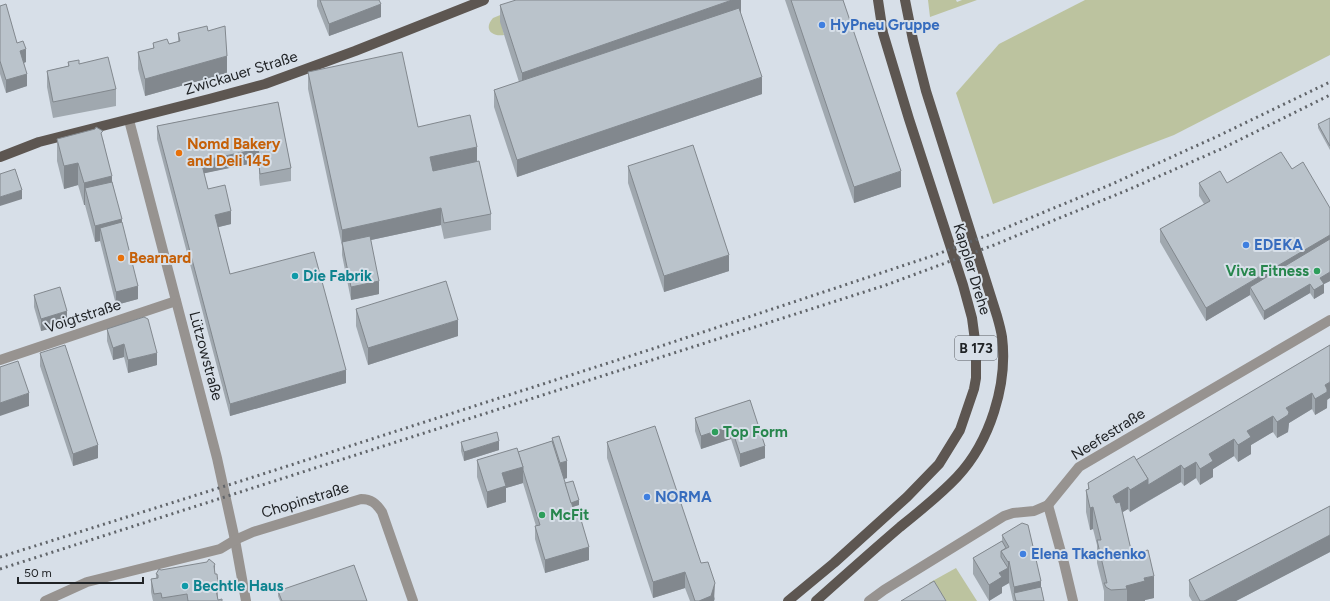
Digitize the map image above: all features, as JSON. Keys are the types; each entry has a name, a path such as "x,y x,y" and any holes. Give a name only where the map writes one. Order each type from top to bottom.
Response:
{"main road":[{"name":"Zwickauer Straße","path":"0,157 40,142 129,120 284,78 484,0"},
{"name":"Kappler Drehe","path":"788,601 834,563 907,497 939,464 960,430 974,389 976,378 976,348 972,318 963,285 887,47 883,33 878,0"},
{"name":"Kappler Drehe","path":"816,601 958,477 970,461 984,437 995,406 1002,373 1002,337 997,316 926,91 905,0"}],"street":[{"name":"Lützowstraße","path":"129,120 217,458 235,540 246,601"},
{"name":"Voigtstraße","path":"0,360 176,301"},
{"name":"Neefestraße","path":"1048,505 1079,467 1330,320"},
{"name":"Chopinstraße","path":"235,540 253,532 352,500 368,499 377,504 382,512 413,601"},
{"path":"869,601 884,590 1004,516 1013,513 1034,511 1048,505 1073,601"},
{"path":"45,601 87,582 220,549 235,540"}],"green space":[{"path":"537,0 501,22 504,35 496,35 490,31 489,26 493,18"},
{"path":"928,0 956,0 957,2 962,0 977,0 930,17"},
{"path":"1085,0 1330,0 1330,55 1174,135 993,204 956,93 999,44"},
{"path":"956,568 977,601 940,601 929,583"}],"building":[{"path":"320,0 379,0 381,4 329,24"},
{"path":"516,0 732,0 522,73 500,5"},
{"path":"791,0 843,0 901,171 854,187"},
{"path":"6,4 17,43 23,41 26,49 20,51 27,74 6,80 0,61 0,6"},
{"path":"739,8 762,77 517,160 494,90"},
{"path":"207,26 208,31 225,26 227,56 145,79 138,52 154,48 153,43 167,39 169,44 180,41 178,33"},
{"path":"402,52 418,127 470,115 477,147 430,157 433,171 479,161 491,214 444,223 441,208 342,230 308,72"},
{"path":"108,57 116,89 53,102 47,71 69,66 68,62 79,60 79,64"},
{"name":"Die Fabrik","path":"278,102 291,168 260,174 259,165 261,165 258,149 201,161 208,189 225,185 231,211 215,215 230,274 314,252 346,370 230,404 157,126"},
{"path":"1330,118 1330,146 1318,124"},
{"path":"96,127 103,131 101,133 112,176 84,183 78,163 64,166 57,139 95,129"},
{"path":"693,145 729,255 664,276 628,166"},
{"name":"EDEKA","path":"1281,152 1292,169 1303,162 1330,208 1330,235 1206,308 1160,229 1210,201 1199,183 1220,171 1227,183"},
{"path":"15,169 22,190 0,197 0,174"},
{"path":"112,182 122,219 95,226 85,188"},
{"path":"122,222 138,286 116,292 100,228"},
{"path":"370,236 379,281 351,287 342,242"},
{"path":"1330,239 1330,272 1320,278 1324,284 1314,290 1310,284 1264,311 1250,287"},
{"path":"446,281 458,320 368,348 356,309"},
{"path":"60,287 67,311 41,319 34,295"},
{"path":"144,317 148,319 157,353 128,360 124,344 113,348 107,329"},
{"path":"65,345 98,445 73,454 40,353"},
{"path":"1330,345 1330,382 1325,385 1327,392 1315,399 1312,393 1286,408 1289,412 1288,415 1277,422 1273,416 1247,431 1251,437 1238,445 1234,439 1209,454 1213,461 1200,469 1196,462 1184,469 1181,465 1148,485 1148,479 1136,460"},
{"path":"18,361 29,393 0,403 0,367"},
{"path":"750,400 765,446 740,454 731,426 701,436 695,418"},
{"name":"NORMA","path":"655,426 701,563 708,562 715,583 711,596 699,601 695,601 685,572 653,582 607,442"},
{"path":"497,432 499,441 464,452 461,442"},
{"path":"559,436 567,461 560,463 552,438"},
{"path":"552,441 575,514 579,513 589,547 545,560 535,526 540,525 518,452"},
{"path":"517,448 523,467 502,473 506,486 487,492 477,460"},
{"path":"1134,456 1148,479 1130,490 1128,487 1113,496 1116,503 1120,502 1132,554 1148,550 1154,576 1144,578 1145,581 1126,586 1127,589 1111,590 1106,587 1104,583 1107,583 1097,540 1101,540 1093,507 1090,508 1086,490 1089,489 1088,483"},
{"path":"573,481 579,500 571,503 565,483"},
{"path":"1330,506 1330,535 1204,601 1200,601 1189,580"},
{"path":"1022,523 1028,525 1041,581 1014,587 1009,561 1008,562 1001,551 1009,547 1002,535"},
{"path":"1002,541 1006,548 1001,551 1001,557 1008,568 999,573 1002,577 989,585 973,558"},
{"path":"209,559 215,564 215,574 217,574 218,584 215,585 218,600 222,599 222,601 188,601 187,594 162,598 161,593 154,594 151,579 158,578 158,575 156,574 159,569 161,570 207,562"},
{"path":"354,565 367,601 282,601 278,591"},
{"path":"934,581 946,601 901,601"},
{"path":"1041,587 1044,601 1016,601 1014,593"}],"railway":[{"path":"0,557 655,348 935,255 991,234 1112,184 1218,136 1330,82"},
{"path":"0,569 886,285 994,245 1130,189 1221,149 1330,95"}],"place":[{"name":"HyPneu Gruppe","path":"822,25"},
{"name":"Nomd Bakery and Deli 145","path":"179,153"},
{"name":"EDEKA","path":"1246,245"},
{"name":"Bearnard","path":"121,258"},
{"name":"Viva Fitness","path":"1317,271"},
{"name":"Die Fabrik","path":"295,276"},
{"name":"Top Form","path":"715,432"},
{"name":"NORMA","path":"647,497"},
{"name":"McFit","path":"542,515"},
{"name":"Elena Tkachenko","path":"1023,554"},
{"name":"Bechtle Haus","path":"185,586"}]}
